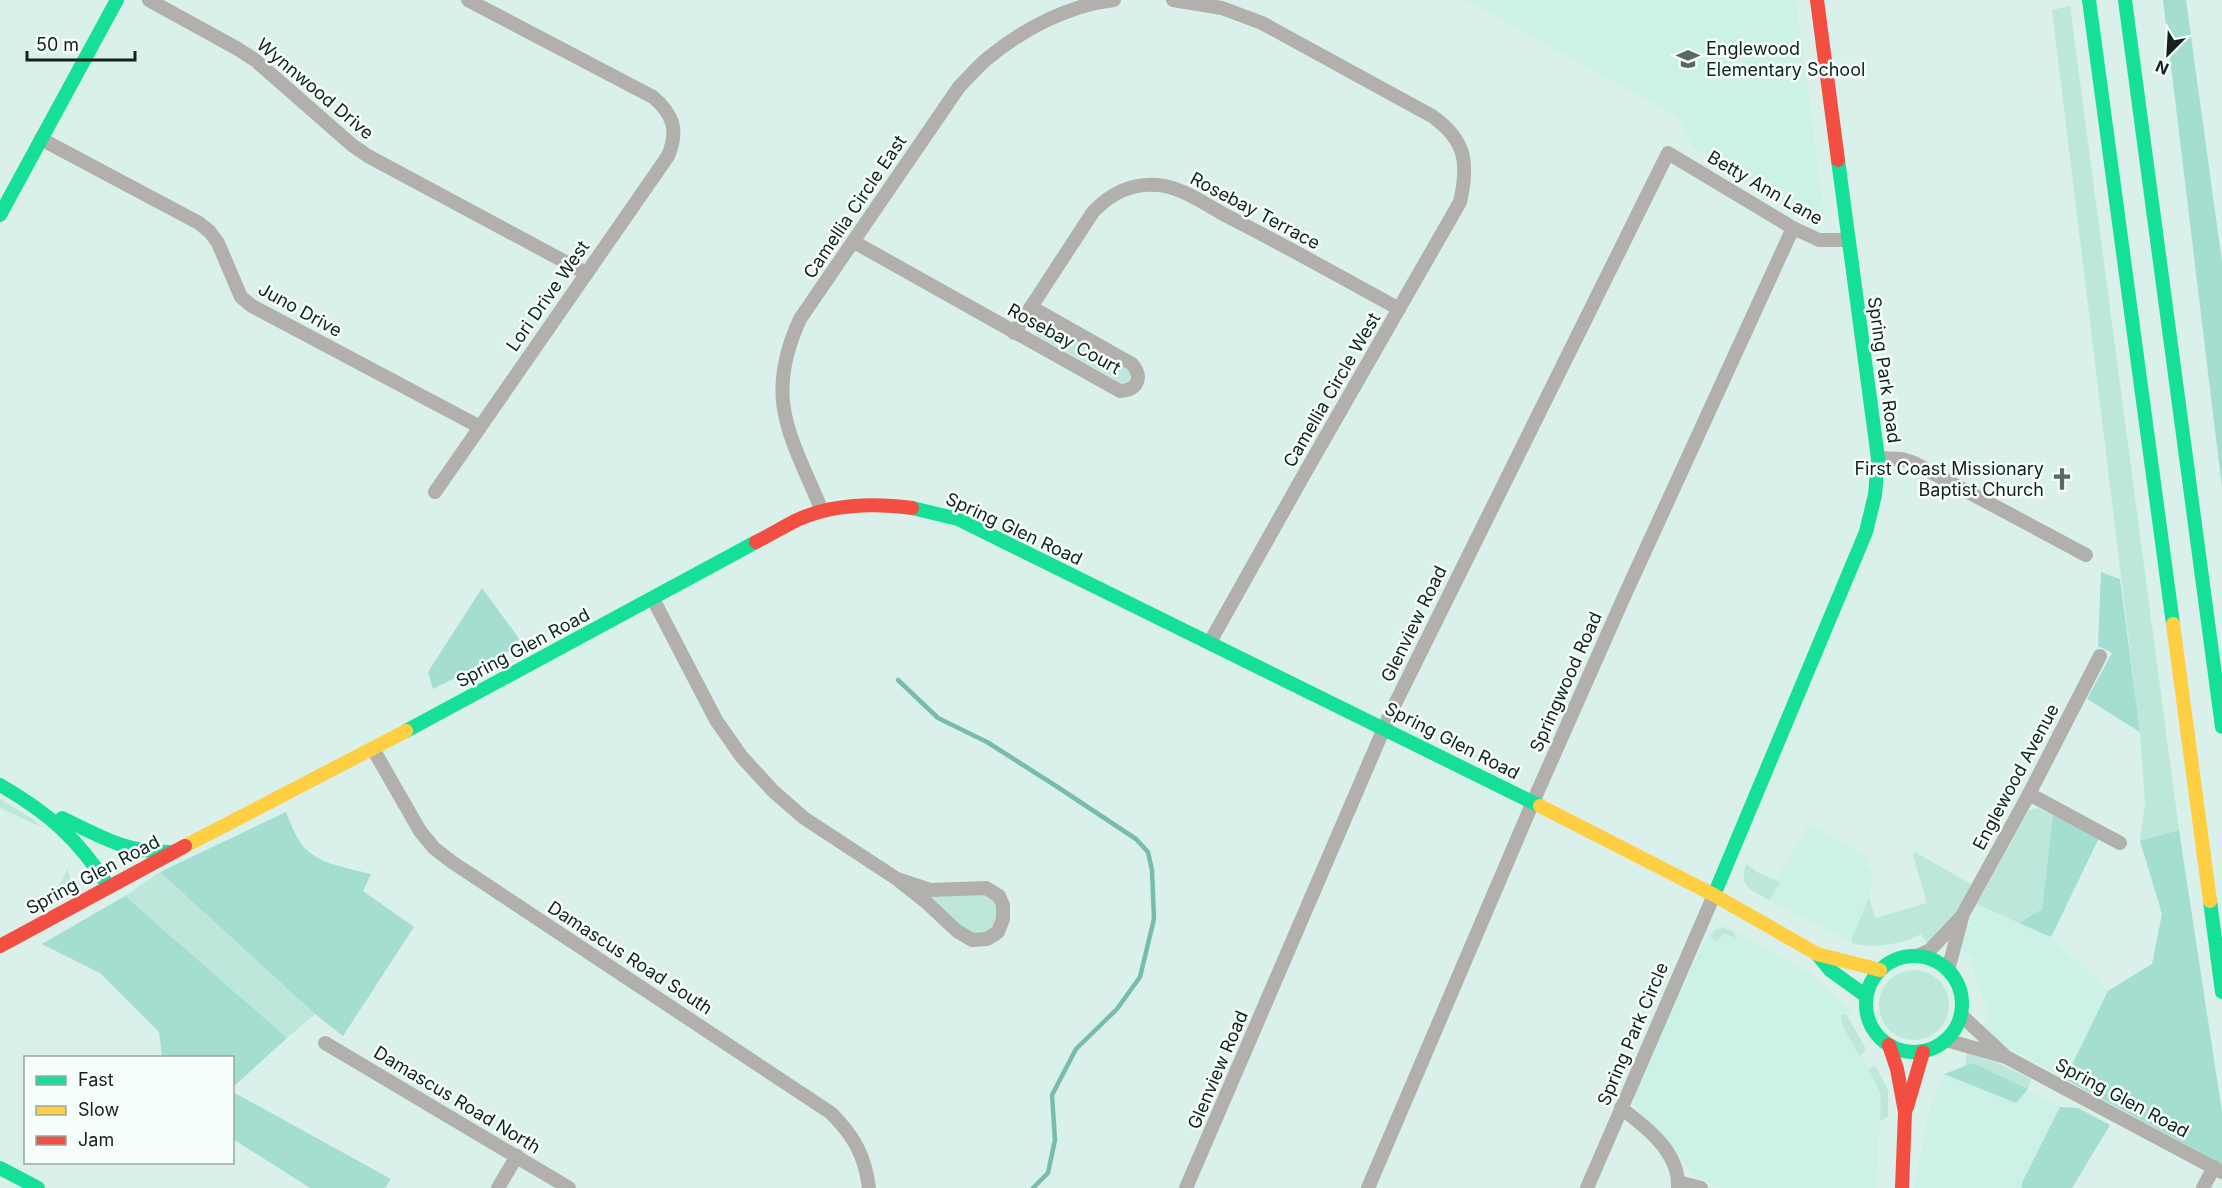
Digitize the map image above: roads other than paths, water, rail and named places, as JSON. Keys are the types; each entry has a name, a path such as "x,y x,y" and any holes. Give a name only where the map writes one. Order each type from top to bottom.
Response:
{"main road":[{"path":"0,215 117,0"},
{"path":"2089,0 2222,992"},
{"path":"2125,0 2222,727"},
{"name":"Spring Park Road","path":"1714,895 1875,507 1878,458 1821,1"},
{"name":"Spring Glen Road","path":"0,946 799,519 822,511 861,504 883,503 908,505 958,519 1533,802 1714,895 1817,954 1880,970"},
{"path":"0,785 37,806 122,846 140,851 173,852"},
{"path":"37,806 77,840 109,887"},
{"name":"Spring Glen Road","path":"1817,954 1830,970 1866,996"},
{"path":"1917,956 1934,960 1954,977 1961,995 1961,1015 1956,1029 1946,1040 1923,1052 1906,1052 1889,1046 1875,1032 1867,1015 1866,996 1871,982 1880,970 1893,960 1917,956"},
{"path":"1889,1046 1897,1070 1905,1112 1902,1188"},
{"path":"1905,1112 1923,1052"},
{"path":"0,1168 38,1188"}],"street":[{"name":"Wynnwood Drive","path":"149,0 255,60 352,145 368,156 586,273"},
{"name":"Lori Drive West","path":"435,492 668,156 674,130 664,106 652,97 468,0"},
{"name":"Camellia Circle East","path":"822,511 785,424 781,391 783,366 790,340 800,319 959,87 988,58 1025,32 1060,14 1105,0"},
{"name":"Camellia Circle West","path":"1173,0 1222,8 1262,23 1432,116 1446,126 1456,139 1465,161 1465,180 1460,202 1210,642"},
{"name":"Juno Drive","path":"41,139 199,223 218,243 242,297 252,306 480,427"},
{"name":"Betty Ann Lane","path":"1668,153 1793,228 1819,240 1849,240"},
{"name":"Glenview Road","path":"1186,1188 1391,711 1668,153"},
{"name":"Rosebay Terrace","path":"1014,333 1092,212 1107,197 1132,187 1158,185 1183,193 1399,309"},
{"name":"Springwood Road","path":"1368,1188 1533,802 1793,228"},
{"name":"Rosebay Court","path":"854,242 1120,391 1129,390 1135,386 1138,378 1137,370 1132,364 1031,307"},
{"path":"1878,458 1902,459 1914,463 2086,555"},
{"path":"653,599 716,720 741,756 773,791 804,818 897,879 957,931 972,940 987,939 998,932 1003,919 1003,905 999,896 986,888 930,890 897,879"},
{"name":"Englewood Avenue","path":"1917,956 1930,950 1963,914 2029,794 2100,656"},
{"name":"Damascus Road South","path":"372,749 420,831 434,848 831,1113 848,1130 861,1153 869,1188"},
{"path":"2029,794 2120,843"},
{"name":"Spring Park Circle","path":"1587,1188 1714,895"},
{"name":"Englewood Avenue","path":"1948,970 1963,914"},
{"name":"Spring Glen Road","path":"1961,1015 2006,1057"},
{"name":"Spring Glen Road","path":"1946,1040 2006,1057 2218,1169"},
{"name":"Damascus Road North","path":"325,1042 569,1188"},
{"path":"1621,1108 1646,1126 1666,1149 1676,1170 1678,1185 1701,1188"},
{"path":"498,1188 517,1156"},
{"path":"2203,1188 2218,1169"}],"waterway":[{"path":"898,680 938,718 987,742 1056,786 1136,839 1148,852 1152,870 1154,919 1140,977 1117,1009 1076,1049 1052,1095 1055,1140 1048,1173 1033,1188"}],"place":[{"name":"Englewood Elementary School","path":"1688,59"},
{"name":"First Coast Missionary Baptist Church","path":"2062,479"}]}
